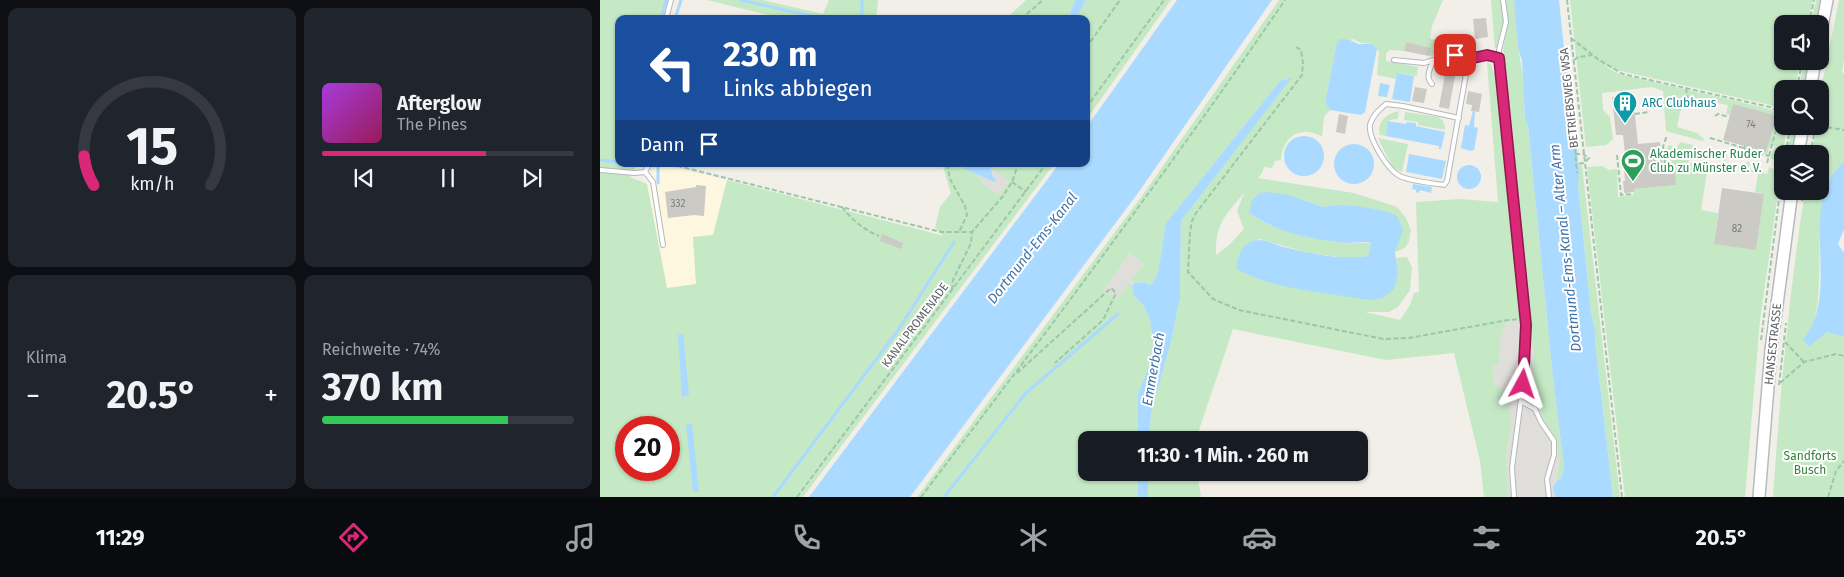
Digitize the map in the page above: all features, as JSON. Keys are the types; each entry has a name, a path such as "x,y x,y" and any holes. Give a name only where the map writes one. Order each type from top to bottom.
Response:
{"main road":[{"path":"1826,15 1827,0"},
{"name":"HANSESTRASSE","path":"1759,497 1771,350 1791,200"}],"lane":[{"path":"667,15 671,0"},
{"path":"1503,0 1506,22 1499,50 1499,58 1525,319 1525,368 1512,468 1514,497"},
{"path":"1394,60 1419,64 1433,61 1443,55 1473,58 1487,55 1499,58"},
{"path":"1459,118 1386,104 1374,115 1370,124 1370,132 1382,158 1390,169 1400,177 1444,185 1448,181 1459,118 1468,63 1473,58"},
{"path":"1432,84 1429,81 1428,74 1433,61"},
{"path":"645,172 647,167"},
{"path":"600,170 645,172"},
{"path":"645,172 653,182 663,245"},
{"path":"1521,401 1535,409 1554,441 1554,455 1547,480 1549,497"}],"path":[{"path":"1026,15 1043,0"},
{"path":"1090,42 1120,0"},
{"path":"1090,102 1164,0"},
{"path":"922,497 1210,109 1285,0"},
{"name":"BETRIEBSWEG WSA","path":"1567,0 1622,497"},
{"path":"1811,15 1814,0"},
{"path":"1571,38 1608,66 1624,74 1774,109"},
{"path":"1296,47 1301,50 1302,76 1196,213 1192,222 1188,272 1213,299 1238,310 1383,339 1409,338 1508,320 1525,319"},
{"path":"1574,60 1578,57 1592,55"},
{"path":"1686,88 1688,100"},
{"path":"1635,114 1650,112"},
{"path":"1715,116 1718,114 1729,117"},
{"path":"1829,128 1844,130"},
{"path":"1766,163 1776,130 1773,129"},
{"path":"1665,164 1664,147 1667,136"},
{"path":"1710,138 1769,156"},
{"path":"1742,156 1745,148"},
{"path":"1575,149 1577,174"},
{"path":"1575,154 1584,154 1589,158 1584,163 1576,164"},
{"path":"1617,155 1622,195 1633,194"},
{"path":"682,167 942,232 972,232"},
{"path":"948,167 950,178 965,206 966,215 959,232"},
{"path":"952,290 953,280 971,243 972,232 1003,196 1012,182 1017,167"},
{"name":"KANALPROMENADE","path":"797,497 1044,167"},
{"path":"1012,182 1026,192"},
{"path":"1801,209 1802,200"},
{"path":"842,207 865,230 879,236"},
{"path":"1013,376 1111,288 1116,293 1103,320 1054,363"},
{"path":"1779,392 1787,315"},
{"path":"1784,341 1804,362"},
{"path":"1780,383 1804,362 1836,354 1844,356"},
{"path":"1828,497 1836,471 1844,460"}],"shaded area":[{"path":"656,167 670,167 727,180 713,235 693,237 696,284 667,288 647,184"},
{"path":"991,167 1010,181 999,195 984,185 976,174 992,181"},
{"path":"1130,253 1144,264 1131,280 1134,283 1132,286 1128,283 1117,300 1103,291"},
{"path":"1528,318 1530,347 1534,347 1534,392 1545,425 1556,438 1559,459 1557,478 1553,486 1555,497 1509,497 1506,458 1509,440 1492,367 1499,364 1501,334 1508,320"}],"green space":[{"path":"600,0 668,0 663,15 615,15 615,167 636,167 630,177 647,184 667,288 696,284 693,237 713,235 727,180 944,236 935,228 940,207 951,193 943,167 965,167 976,174 984,185 999,195 1010,181 989,167 1052,167 803,497 600,497"},
{"path":"707,0 763,0 823,14 829,0 878,0 876,15 769,15"},
{"path":"1026,0 1075,0 1069,15 1010,15"},
{"path":"1086,0 1171,0 1090,114 1090,15 1078,15"},
{"path":"1279,0 1443,0 1432,26 1430,39 1471,46 1456,52 1429,56 1431,48 1406,42 1404,51 1390,50 1386,53 1386,61 1418,67 1417,76 1398,73 1396,79 1377,75 1379,52 1372,44 1361,43 1353,39 1339,40 1337,42 1325,103 1330,110 1324,117 1322,137 1307,132 1300,132 1294,135 1285,145 1281,160 1275,161 1272,168 1264,167 1258,178 1354,193 1397,207 1406,218 1411,230 1409,241 1405,248 1395,252 1385,211 1337,205 1323,207 1289,195 1249,213 1284,231 1334,241 1371,244 1368,256 1348,258 1309,253 1259,239 1246,244 1398,273 1396,258 1407,257 1412,267 1410,290 1398,307 1389,312 1365,312 1400,320 1410,305 1414,293 1419,292 1416,202 1460,199 1498,202 1487,62 1491,64 1496,79 1500,106 1520,319 1508,320 1501,334 1499,364 1492,367 1495,385 1509,395 1511,424 1506,458 1509,497 1484,497 1480,461 1454,353 1386,360 1233,329 1199,431 1149,431 1152,410 1171,342 1180,298 1181,221 1291,77 1280,81 1166,223 1158,272 1153,283 1148,285 1144,282 1134,283 1131,280 1144,264 1130,253 1103,291 1117,300 1128,283 1132,286 1134,296 1144,306 1150,320 1154,346 1153,356 1138,394 1138,431 1078,431 1078,481 1138,481 1138,497 917,497 1142,196","holes":["1244,193 1237,211 1244,229 1229,245 1216,255 1217,236 1222,221"]},
{"path":"1491,0 1514,0 1515,6 1517,40 1524,88 1524,113 1528,126 1553,378 1564,467 1562,476 1553,486 1557,478 1559,459 1556,438 1545,425 1534,392 1534,347 1530,347 1506,92 1503,49 1505,39 1495,49"},
{"path":"1570,0 1813,0 1810,15 1774,15 1774,70 1798,70 1797,80 1774,80 1774,107 1612,69 1603,64 1622,75 1769,109 1774,112 1774,116 1733,104 1730,115 1726,114 1728,105 1687,97 1680,112 1677,127 1697,133 1704,139 1703,141 1666,131 1663,91 1652,87 1602,93 1603,110 1610,117 1613,139 1606,145 1586,147"},
{"path":"1816,0 1820,0 1817,15 1813,15"},
{"name":"Sandforts Busch","path":"1839,0 1844,0 1844,59 1842,72 1844,74 1844,162 1832,177 1829,185 1829,145 1813,145 1816,135 1829,135 1829,80 1823,80 1825,70 1829,70 1829,50"},
{"path":"1802,70 1806,70 1805,80 1801,80"},
{"path":"1399,111 1398,119 1389,120 1386,136 1380,135 1381,122 1390,114"},
{"path":"1405,112 1438,117 1445,125 1445,130 1418,125 1418,122 1404,120"},
{"path":"1774,124 1774,135 1786,135 1784,145 1770,145 1767,155 1746,149 1747,146 1766,152"},
{"path":"1790,135 1795,135 1793,145 1789,145"},
{"path":"1378,138 1408,144 1402,172 1391,164"},
{"path":"1680,142 1693,145 1688,163 1713,168 1707,172 1701,210 1718,213 1714,244 1756,249 1764,194 1755,192 1758,174 1723,164 1725,155 1727,155 1725,162 1745,168 1747,162 1750,162 1748,169 1767,174 1769,167 1774,169 1774,200 1777,200 1760,320 1745,497 1625,497 1587,167 1602,166 1609,170 1617,169 1618,197 1634,195 1634,189 1675,185 1674,165 1668,158 1667,150 1669,145 1677,148"},
{"path":"1774,148 1774,160 1769,158"},
{"path":"1582,165 1620,497 1613,497 1595,341 1596,334 1591,312 1578,186 1578,166"},
{"name":"Sandforts Busch","path":"1804,200 1824,200 1821,217 1817,310 1812,330 1844,337 1844,497 1773,497 1782,382 1794,268"},
{"path":"1148,481 1198,481 1201,497 1148,497"}],"water":[{"path":"1075,0 1086,0 1078,15 1069,15"},
{"name":"Dortmund-Ems-Kanal","path":"1177,0 1272,0 1138,193 910,497 809,497 1057,167 1090,167 1090,122"},
{"name":"Dortmund-Ems-Kanal – Alter Arm","path":"1514,0 1559,0 1574,146 1577,148 1578,186 1613,497 1555,497 1553,486 1562,476 1564,467 1553,378 1528,126 1525,120 1522,60 1518,48"},
{"path":"1341,39 1350,40 1358,44 1372,44 1377,49 1365,112 1361,115 1330,110 1325,103 1337,42"},
{"path":"1397,73 1414,76 1410,102 1392,99"},
{"name":"Emmerbach","path":"1292,77 1181,221 1180,298 1171,342 1152,410 1149,431 1138,431 1138,394 1153,356 1154,346 1150,320 1144,306 1134,296 1132,286 1134,283 1144,282 1149,285 1153,283 1158,272 1166,223 1280,81"},
{"path":"1380,83 1390,85 1387,97 1378,96"},
{"path":"1473,111 1475,112 1474,127 1478,128 1474,150 1470,151 1461,148 1465,125 1469,126"},
{"path":"1388,121 1406,124 1407,122 1416,123 1416,126 1445,132 1441,149 1439,149 1439,146 1386,136"},
{"path":"1308,136 1315,139 1321,145 1324,156 1323,164 1315,173 1308,176 1300,176 1293,173 1285,164 1284,152 1287,145 1296,137"},
{"path":"1358,144 1365,147 1371,153 1374,164 1373,172 1365,181 1358,184 1350,184 1343,181 1335,172 1334,160 1337,153 1346,145"},
{"path":"1409,154 1446,161 1442,179 1406,172"},
{"path":"1844,162 1844,229 1838,244 1844,253 1844,337 1827,332 1810,346 1803,340 1814,321 1819,298 1821,274 1820,224 1823,200 1829,200 1830,180"},
{"path":"1469,165 1478,168 1481,177 1478,186 1469,189 1460,186 1457,177 1460,168"},
{"path":"965,167 991,167 993,177 996,179 994,182 965,169"},
{"path":"1413,184 1432,187 1431,193 1420,190 1419,193 1416,192 1416,190 1412,189"},
{"path":"1260,193 1289,195 1323,207 1337,205 1356,206 1385,211 1397,216 1403,230 1395,252 1398,273 1394,289 1383,298 1370,300 1319,293 1264,281 1236,268 1238,258 1245,246 1258,240 1326,256 1368,256 1371,243 1321,240 1296,234 1272,226 1249,213 1252,200"},
{"path":"683,333 689,395 682,397 678,335"},
{"path":"692,423 699,492 693,492 686,425"},
{"path":"1138,481 1148,481 1148,497 1138,497"}],"building":[{"path":"1486,18 1488,37 1475,39 1473,19"},
{"path":"1406,42 1431,48 1429,56 1404,51"},
{"path":"1446,69 1456,71 1449,109 1439,107"},
{"path":"1415,87 1427,89 1424,103 1412,101"},
{"path":"1468,91 1482,94 1479,112 1471,111 1472,105 1466,104"},
{"path":"1624,96 1625,98 1633,97 1638,144 1660,142 1663,166 1674,165 1676,185 1634,189 1634,192 1624,193 1624,170 1627,170 1623,135 1616,135 1612,97"},
{"path":"1733,104 1774,115 1774,126 1766,152 1723,140"},
{"path":"1339,114 1348,116 1345,134 1336,132"},
{"path":"696,185 706,186 704,216 694,215 668,218 665,192 696,187"},
{"path":"1722,188 1764,194 1756,250 1714,244"},
{"path":"882,234 903,243 901,249 880,241"}],"waterway":[{"path":"662,15 666,0"},
{"path":"676,15 681,0"},
{"path":"741,0 807,15"},
{"path":"862,0 862,15"},
{"path":"600,160 615,162"},
{"path":"658,167 658,183"},
{"path":"773,497 899,329 954,242"},
{"path":"944,497 1026,393 1118,314"}],"place":[{"name":"ARC Clubhaus","path":"1625,124"},
{"name":"Akademischer Ruder Club zu Münster e. V.","path":"1633,182"}],"route":[{"path":"1455,55 1473,58 1487,55 1499,58 1526,325 1523,384"}]}
